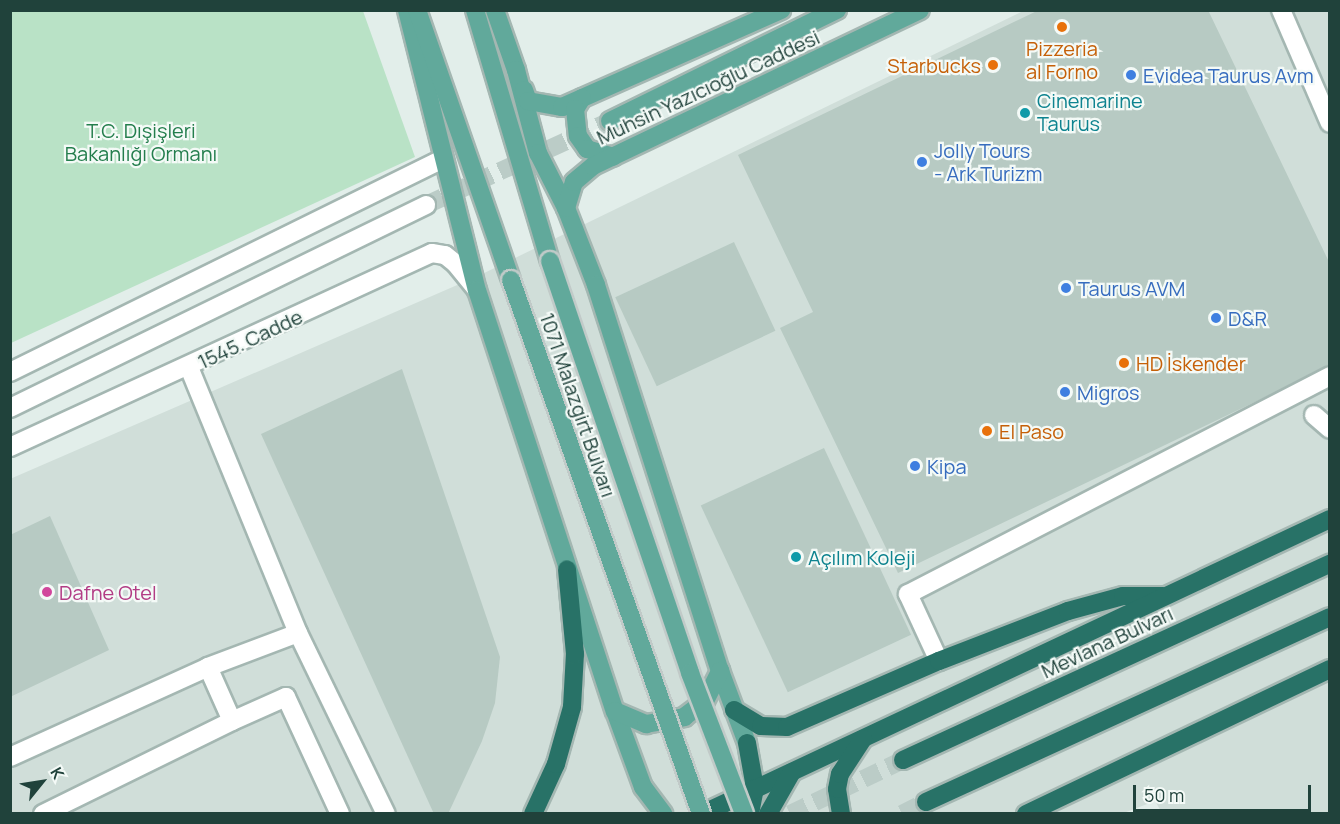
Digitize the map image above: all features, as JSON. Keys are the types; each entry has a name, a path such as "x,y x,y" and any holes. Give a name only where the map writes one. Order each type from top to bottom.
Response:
{"highway":[{"path":"701,813 1168,597 1329,519"},
{"name":"Mevlana Bulvarı","path":"903,760 1329,564"},
{"path":"533,813 556,764 572,707 575,654 567,569"},
{"path":"734,710 761,726 788,727 939,661 1099,602 1123,596 1168,597"},
{"path":"926,802 1329,617"},
{"path":"1026,813 1329,669"},
{"path":"841,813 837,789 840,774 864,737"},
{"path":"747,743 755,788 750,813"},
{"path":"768,813 794,770"}],"main road":[{"path":"407,10 442,159 477,290 615,711 643,787 663,813"},
{"name":"1071 Malazgirt Bulvarı","path":"417,10 701,813"},
{"name":"1071 Malazgirt Bulvarı","path":"476,10 550,261 690,673 744,813"},
{"path":"495,10 516,70 538,153 566,208 596,285 720,671 747,743"},
{"name":"Muhsin Yazıcıoğlu Caddesi","path":"516,70 528,101 562,107 781,10"},
{"name":"Muhsin Yazıcıoğlu Caddesi","path":"610,121 837,10"},
{"name":"Muhsin Yazıcıoğlu Caddesi","path":"566,208 574,182 593,166 920,10"},
{"path":"582,98 574,109 578,136 587,149 613,157"},
{"path":"615,711 646,724 684,717 705,701 720,671"}],"street":[{"path":"1281,10 1329,123"},
{"path":"10,372 442,159"},
{"path":"10,408 426,205"},
{"name":"1545. Cadde","path":"10,447 189,367 432,253 445,255 456,264 477,290"},
{"path":"189,367 298,633 386,813"},
{"path":"939,661 908,594 1329,376"},
{"path":"1314,415 1329,429"},
{"path":"10,757 208,666 298,633"},
{"path":"208,666 232,721"},
{"path":"43,813 286,697 340,813"}],"shaded area":[{"path":"1023,11 1329,11 1329,813 1162,813 1155,801 1121,814 11,813 10,479 478,276"}],"green space":[{"name":"T.C. Dışişleri Bakanlığı Ormanı","path":"11,10 363,11 415,157 11,343"}],"building":[{"name":"Taurus AVM","path":"1039,10 1208,10 1330,264 1330,366 898,573 780,328 813,312 738,155"},
{"path":"734,242 775,331 657,386 615,297"},
{"path":"402,369 500,657 495,703 482,741 448,814 434,814 261,434"},
{"name":"Açılım Koleji","path":"824,448 911,635 788,692 701,505"},
{"name":"Dafne Otel","path":"50,516 109,650 10,697 10,535"}],"tunnel":[{"path":"426,205 610,121"},
{"path":"790,814 903,760"},
{"path":"902,814 926,802"}],"place":[{"name":"Pizzeria al Forno","path":"1062,27"},
{"name":"Starbucks","path":"993,65"},
{"name":"Evidea Taurus Avm","path":"1131,75"},
{"name":"Cinemarine Taurus","path":"1025,113"},
{"name":"Jolly Tours - Ark Turizm","path":"922,162"},
{"name":"Taurus AVM","path":"1066,288"},
{"name":"D&R","path":"1216,318"},
{"name":"HD İskender","path":"1124,363"},
{"name":"Migros","path":"1065,392"},
{"name":"El Paso","path":"987,431"},
{"name":"Kipa","path":"915,466"},
{"name":"Açılım Koleji","path":"796,557"},
{"name":"Dafne Otel","path":"47,592"}]}
